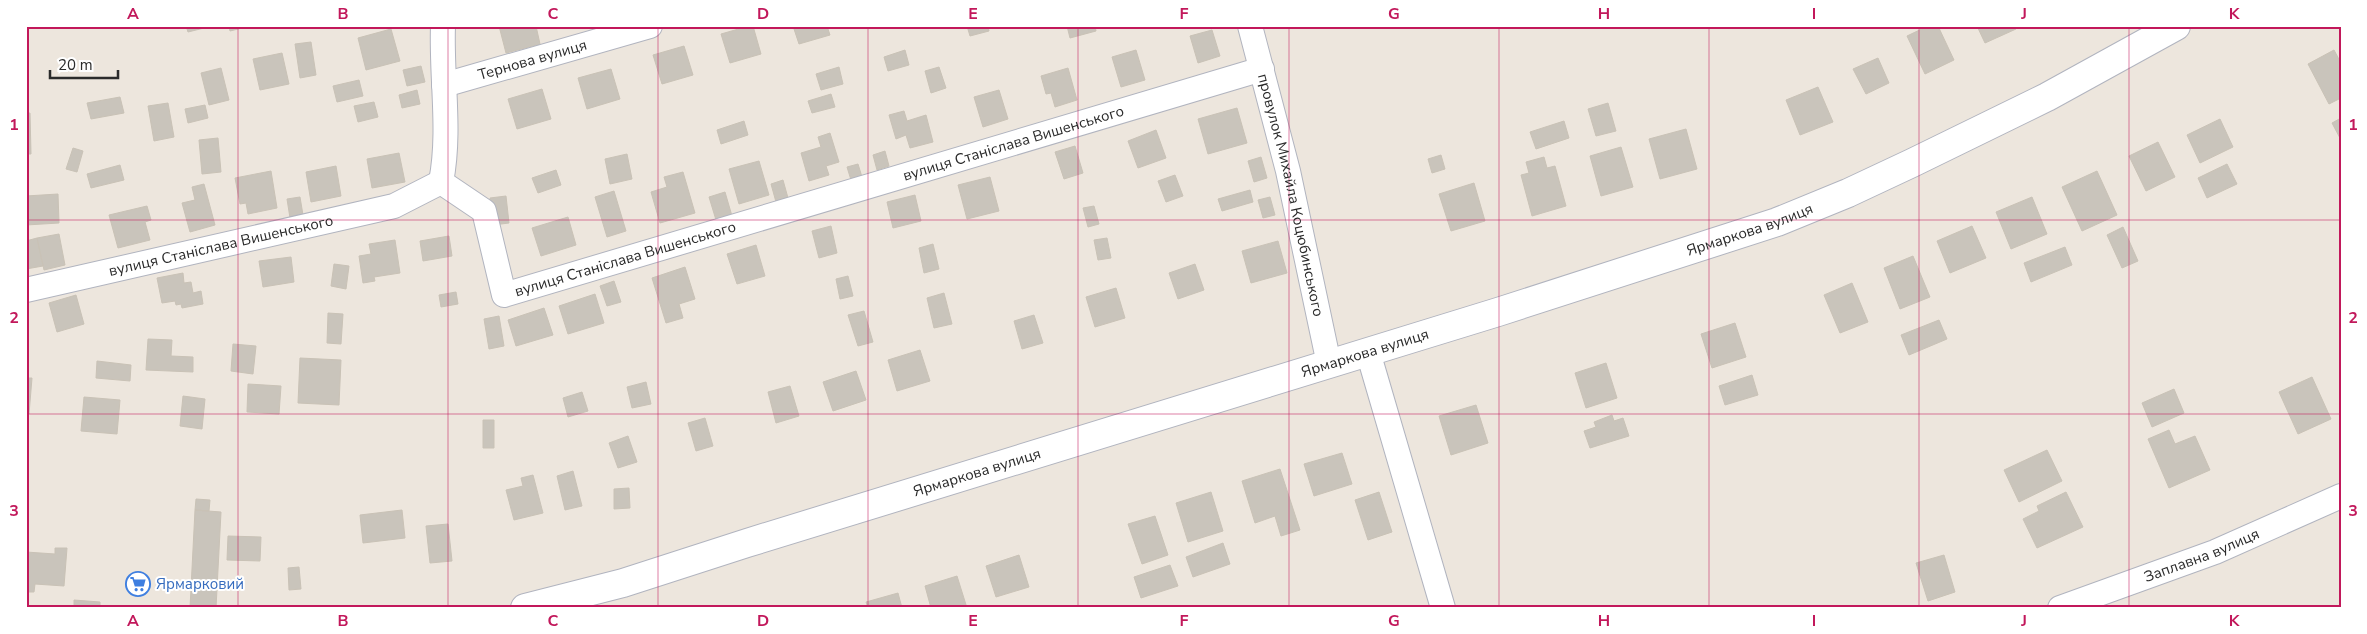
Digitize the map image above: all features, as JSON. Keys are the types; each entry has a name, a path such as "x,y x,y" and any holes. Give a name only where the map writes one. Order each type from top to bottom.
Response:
{"main road":[{"name":"Ярмаркова вулиця","path":"525,608 623,583 1368,352 1728,238 1810,209 1878,180 2047,97 2176,26"}],"street":[{"path":"441,182 445,150 443,26"},
{"name":"Тернова вулиця","path":"444,85 650,26"},
{"name":"провулок Михайла Коцюбинського","path":"1250,26 1290,180 1329,364"},
{"name":"вулиця Станіслава Вишенського","path":"26,290 394,206 441,182 484,210 504,295 1262,69"},
{"path":"1368,352 1443,608"},
{"name":"Заплавна вулиця","path":"2060,608 2215,552 2341,496"}],"building":[{"path":"186,26 212,26 188,32"},
{"path":"229,26 241,26 242,28 230,31"},
{"path":"499,26 536,26 540,44 506,53"},
{"path":"753,26 761,54 730,63 721,34"},
{"path":"793,26 827,26 830,35 799,44"},
{"path":"967,26 988,26 989,31 970,36"},
{"path":"1067,26 1095,26 1096,31 1070,38"},
{"path":"1928,26 1938,26 1954,60 1925,74 1907,36"},
{"path":"1977,26 2014,26 2016,29 1985,43"},
{"path":"391,29 400,61 366,70 358,38"},
{"path":"1212,30 1220,56 1198,63 1190,36"},
{"path":"311,42 316,75 300,78 295,44"},
{"path":"684,46 693,75 662,84 653,55"},
{"path":"905,50 909,65 888,71 884,57"},
{"path":"1136,50 1145,80 1121,87 1112,57"},
{"path":"2334,50 2341,63 2341,98 2329,104 2308,64"},
{"path":"282,53 289,84 260,90 253,59"},
{"path":"1878,58 1889,83 1866,94 1853,69"},
{"path":"421,66 425,82 407,86 403,70"},
{"path":"839,67 843,84 821,90 816,74"},
{"path":"939,67 946,88 931,93 925,71"},
{"path":"221,68 229,100 209,105 201,73"},
{"path":"1068,68 1077,100 1055,107 1051,93 1046,94 1041,76"},
{"path":"611,69 620,99 587,109 578,78"},
{"path":"359,80 363,96 337,102 333,86"},
{"path":"1818,87 1833,122 1800,135 1786,100"},
{"path":"542,89 551,119 517,129 508,99"},
{"path":"417,90 420,104 402,108 399,95"},
{"path":"999,90 1008,119 983,127 974,97"},
{"path":"831,94 835,107 812,113 808,101"},
{"path":"120,97 124,113 91,119 87,103"},
{"path":"374,102 378,117 358,122 354,106"},
{"path":"168,103 174,137 154,141 148,106"},
{"path":"1608,103 1616,131 1596,136 1588,109"},
{"path":"205,105 208,118 188,123 185,109"},
{"path":"1237,108 1247,143 1208,154 1198,119"},
{"path":"904,111 907,121 926,115 933,142 910,148 906,135 896,139 889,115"},
{"path":"26,113 30,113 31,154 26,154"},
{"path":"2341,118 2341,140 2332,123"},
{"path":"2220,119 2233,147 2200,163 2187,135"},
{"path":"744,121 748,135 721,144 717,130"},
{"path":"1564,121 1569,138 1536,149 1530,132"},
{"path":"1686,129 1697,169 1660,179 1649,139"},
{"path":"1156,130 1166,158 1138,168 1128,141"},
{"path":"830,133 839,162 826,166 829,175 809,181 801,153 821,147 818,137"},
{"path":"218,138 221,172 202,174 199,140"},
{"path":"2158,142 2175,177 2146,191 2129,156"},
{"path":"1075,146 1083,173 1064,179 1055,152"},
{"path":"1621,147 1633,187 1601,196 1590,156"},
{"path":"73,148 83,151 77,172 66,169"},
{"path":"885,151 889,166 877,170 873,155"},
{"path":"399,153 405,182 372,188 367,159"},
{"path":"627,154 632,179 610,184 605,159"},
{"path":"1441,155 1445,169 1432,173 1428,159"},
{"path":"1261,157 1267,178 1254,182 1248,161"},
{"path":"1544,157 1547,168 1555,166 1566,206 1532,216 1521,175 1529,173 1526,162"},
{"path":"759,161 769,195 739,204 729,169"},
{"path":"858,164 862,177 851,180 847,167"},
{"path":"2227,164 2237,184 2207,198 2198,178"},
{"path":"120,165 124,180 91,188 87,174"},
{"path":"336,166 341,196 311,202 306,172"},
{"path":"556,170 561,185 538,193 532,178"},
{"path":"271,171 277,208 248,214 246,203 240,204 235,178"},
{"path":"2097,171 2117,215 2082,231 2062,187"},
{"path":"683,172 695,213 660,223 651,192 667,187 664,177"},
{"path":"1175,175 1183,196 1166,202 1158,181"},
{"path":"990,177 999,211 967,219 958,185"},
{"path":"783,180 788,198 776,202 771,184"},
{"path":"1474,183 1485,221 1451,231 1439,194"},
{"path":"204,184 215,225 190,232 182,203 195,200 192,187"},
{"path":"1250,190 1253,202 1222,211 1218,199"},
{"path":"614,191 626,231 607,237 595,197"},
{"path":"725,192 732,216 716,220 709,197"},
{"path":"58,194 59,223 26,225 26,196"},
{"path":"915,195 921,221 893,228 887,202"},
{"path":"506,196 509,223 493,225 490,198"},
{"path":"300,197 303,215 290,218 287,199"},
{"path":"1270,197 1275,215 1263,218 1258,200"},
{"path":"2032,197 2047,234 2011,249 1996,212"},
{"path":"147,206 151,220 145,222 150,240 118,248 109,215"},
{"path":"1094,206 1099,224 1088,227 1083,208"},
{"path":"568,217 576,245 541,256 532,228"},
{"path":"831,226 837,253 819,258 812,231"},
{"path":"1972,226 1986,258 1950,273 1937,241"},
{"path":"2123,227 2138,261 2122,268 2107,235"},
{"path":"59,234 65,265 44,270 37,238"},
{"path":"449,236 452,256 423,261 420,241"},
{"path":"37,238 43,266 26,269 26,241"},
{"path":"1107,238 1111,258 1098,260 1094,240"},
{"path":"395,240 400,273 374,277 375,281 363,283 359,256 371,254 369,244"},
{"path":"1278,241 1287,273 1251,283 1242,251"},
{"path":"933,244 939,269 924,273 919,248"},
{"path":"756,245 765,276 737,284 727,254"},
{"path":"2065,247 2072,265 2031,282 2024,263"},
{"path":"1913,256 1930,297 1900,309 1884,268"},
{"path":"291,257 294,282 263,287 259,261"},
{"path":"334,264 349,266 346,289 331,286"},
{"path":"1195,264 1204,290 1178,299 1169,273"},
{"path":"685,267 695,299 679,304 683,318 666,323 652,278"},
{"path":"183,273 184,283 191,282 193,293 201,291 203,304 182,308 181,304 176,305 175,301 162,303 157,278"},
{"path":"848,276 853,296 840,299 836,279"},
{"path":"614,281 621,302 607,306 600,286"},
{"path":"1852,283 1868,322 1840,333 1824,295"},
{"path":"1116,288 1125,318 1095,327 1086,297"},
{"path":"456,292 458,304 441,307 439,295"},
{"path":"944,293 952,324 934,328 927,298"},
{"path":"595,294 604,323 568,334 559,306"},
{"path":"76,295 84,324 57,332 49,303"},
{"path":"544,308 553,335 516,346 508,320"},
{"path":"864,311 873,342 858,346 848,315"},
{"path":"328,313 343,314 341,344 327,343"},
{"path":"1034,315 1043,343 1022,349 1014,321"},
{"path":"499,316 504,346 489,349 484,319"},
{"path":"1939,320 1947,339 1909,355 1901,335"},
{"path":"1735,323 1746,357 1712,368 1701,334"},
{"path":"148,339 172,340 171,356 193,357 193,372 146,370"},
{"path":"233,344 256,346 253,374 231,371"},
{"path":"920,350 930,381 897,391 888,360"},
{"path":"300,358 341,360 339,405 298,403"},
{"path":"97,361 131,365 130,381 96,378"},
{"path":"1606,363 1617,398 1586,408 1575,373"},
{"path":"856,371 866,400 833,411 823,382"},
{"path":"1752,375 1758,395 1725,405 1719,386"},
{"path":"2312,377 2331,419 2298,434 2279,392"},
{"path":"26,378 32,378 29,414 26,414"},
{"path":"646,382 651,404 632,408 627,387"},
{"path":"248,384 281,386 279,414 247,412"},
{"path":"790,386 799,416 776,423 768,392"},
{"path":"2174,389 2184,413 2152,427 2142,403"},
{"path":"582,392 588,411 568,417 563,398"},
{"path":"183,396 205,399 202,429 180,426"},
{"path":"84,397 120,400 117,434 81,431"},
{"path":"1476,405 1488,443 1451,455 1439,416"},
{"path":"1612,415 1614,421 1623,418 1629,436 1590,448 1584,431 1596,427 1594,422"},
{"path":"705,418 713,446 696,451 688,423"},
{"path":"483,420 494,420 494,448 483,448"},
{"path":"2169,430 2175,444 2195,436 2210,470 2169,488 2148,439"},
{"path":"628,436 637,462 618,468 609,443"},
{"path":"2047,450 2062,481 2019,502 2004,470"},
{"path":"1342,453 1352,484 1314,496 1304,464"},
{"path":"1280,469 1300,530 1281,536 1275,516 1255,523 1242,481"},
{"path":"573,471 582,506 565,510 557,476"},
{"path":"533,475 543,513 514,520 506,490 523,486 521,478"},
{"path":"629,488 630,508 614,509 614,489"},
{"path":"1211,492 1223,531 1188,542 1176,503"},
{"path":"1379,492 1392,532 1368,540 1355,500"},
{"path":"2066,492 2083,527 2037,548 2023,519 2039,511 2037,506"},
{"path":"196,499 210,500 209,511 195,510"},
{"path":"195,510 221,512 216,608 190,608"},
{"path":"402,510 405,538 363,543 360,515"},
{"path":"1155,516 1168,555 1142,564 1128,524"},
{"path":"448,524 452,561 430,563 426,526"},
{"path":"228,536 261,537 260,561 227,560"},
{"path":"1223,543 1230,564 1193,577 1186,557"},
{"path":"55,548 67,548 64,586 35,584 34,592 26,592 26,552 55,554"},
{"path":"1019,555 1029,587 996,597 986,566"},
{"path":"1944,555 1955,592 1928,601 1916,563"},
{"path":"1170,565 1178,586 1141,598 1134,577"},
{"path":"299,567 301,589 289,590 288,568"},
{"path":"957,576 967,608 931,608 925,586"},
{"path":"898,593 902,608 868,608 866,602"},
{"path":"74,600 100,602 100,608 74,608"}],"place":[{"name":"Ярмарковий","path":"138,584"}]}
